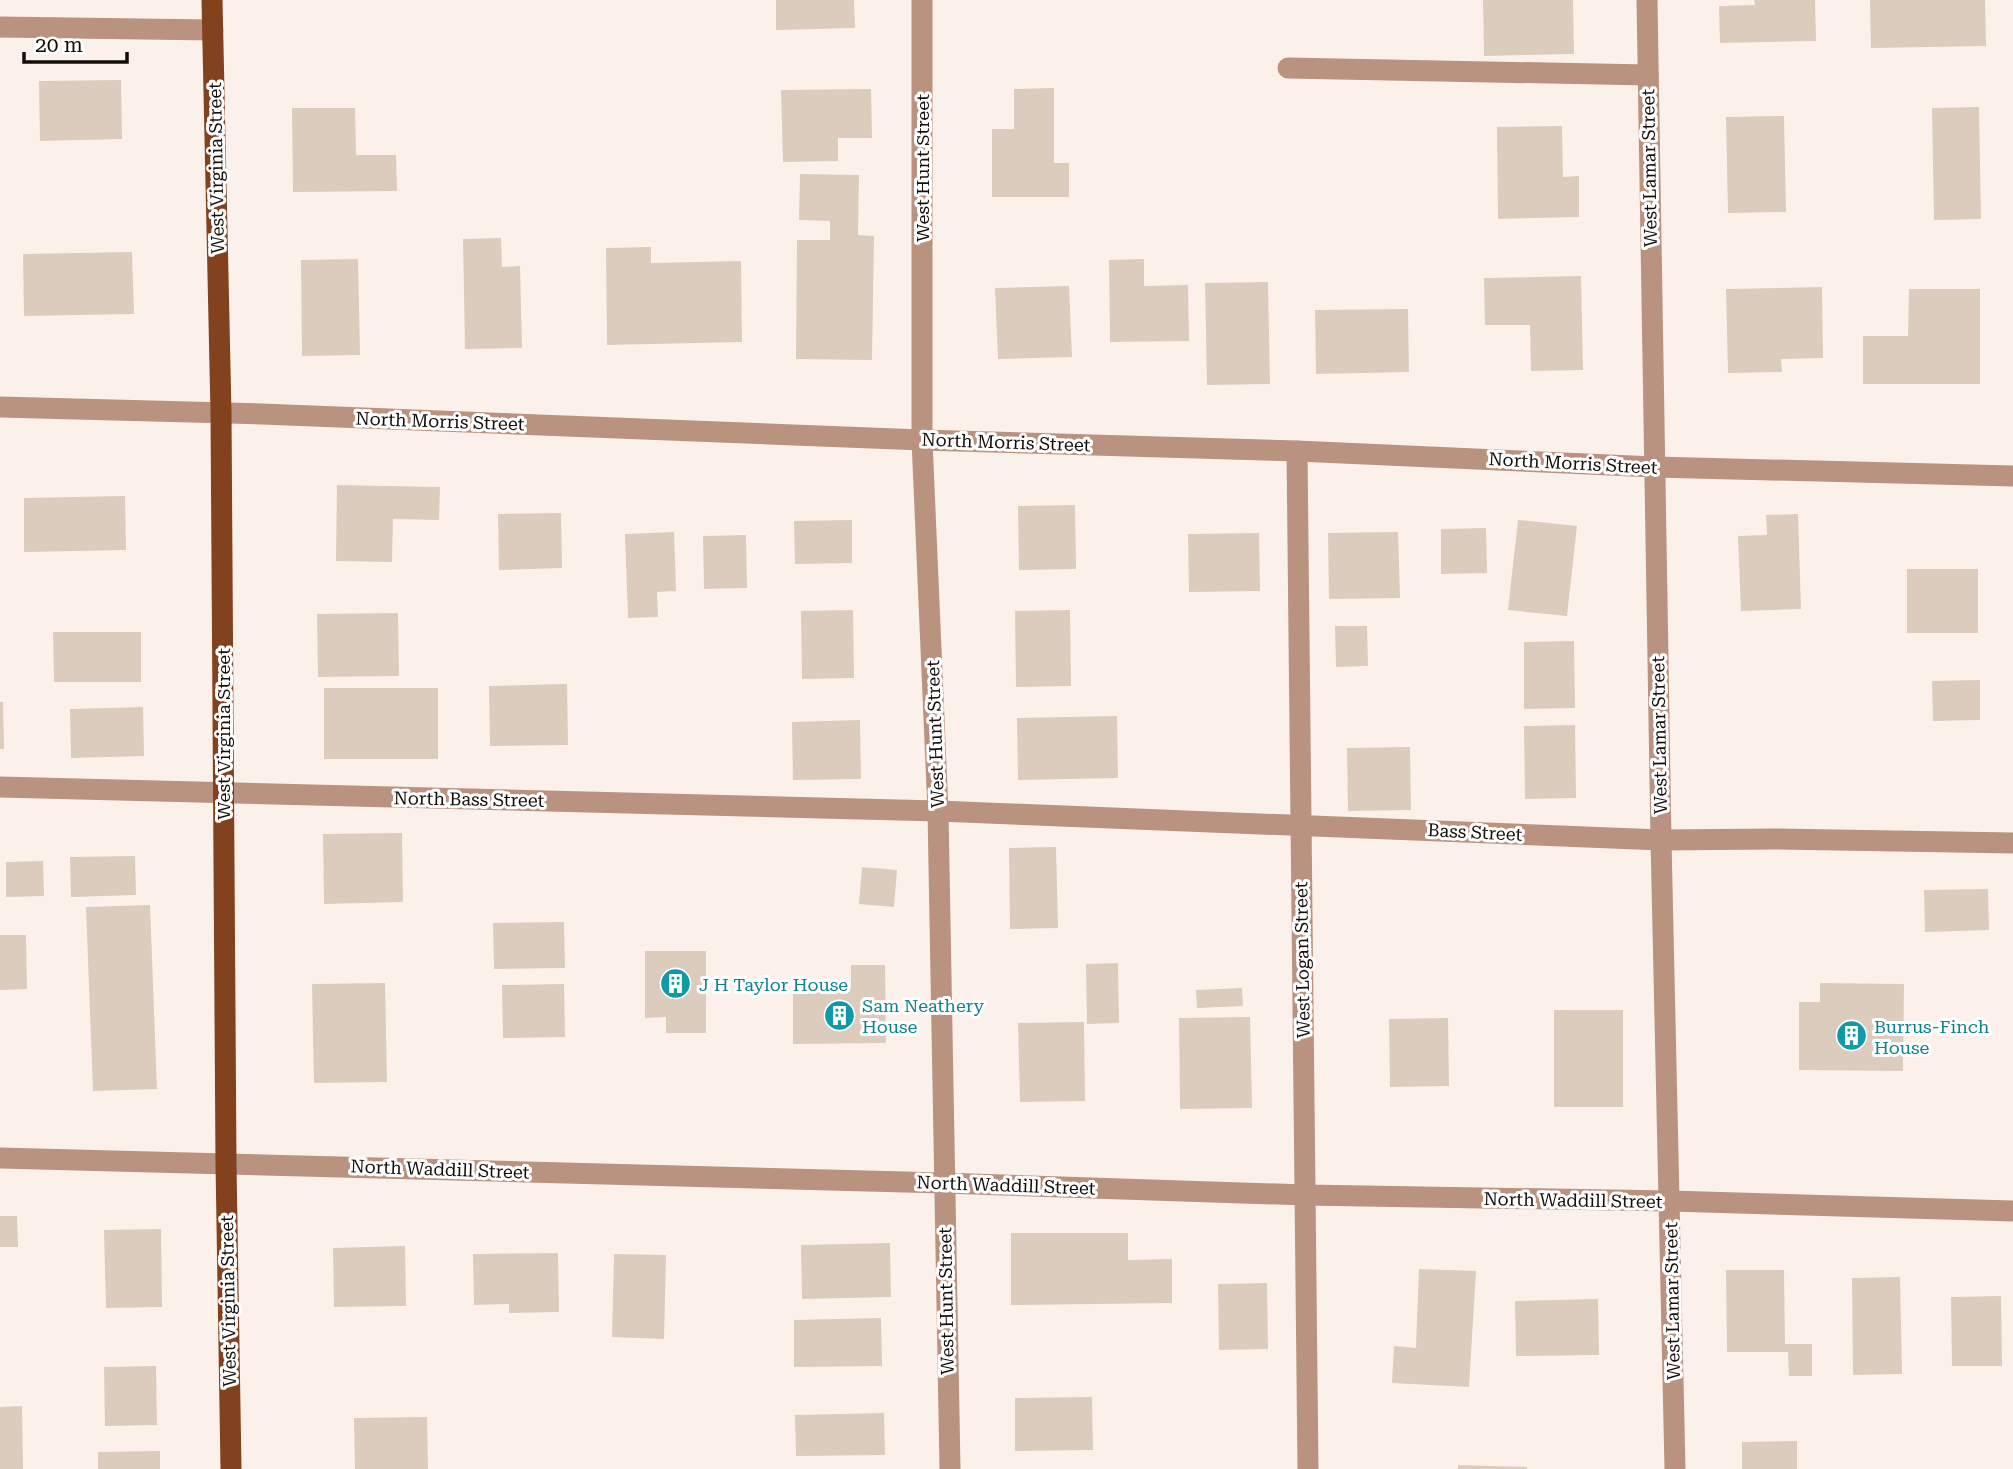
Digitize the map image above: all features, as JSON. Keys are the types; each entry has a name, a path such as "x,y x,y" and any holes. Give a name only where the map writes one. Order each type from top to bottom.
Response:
{"main road":[{"name":"West Virginia Street","path":"212,0 221,413 226,1163 231,1469"}],"street":[{"name":"West Hunt Street","path":"922,0 922,440 938,811 950,1469"},
{"name":"West Lamar Street","path":"1647,0 1675,1469"},
{"path":"0,27 213,30"},
{"path":"1288,68 1648,75"},
{"name":"North Morris Street","path":"0,407 1297,451 1655,467 2013,476"},
{"name":"West Logan Street","path":"1297,451 1308,1469"},
{"name":"North Bass Street","path":"0,787 938,811"},
{"name":"Bass Street","path":"938,811 1661,841 1787,839 2013,844"},
{"name":"North Waddill Street","path":"0,1158 1305,1195 1670,1201 2013,1211"}],"building":[{"path":"776,0 854,0 855,28 776,30"},
{"path":"1483,0 1573,0 1574,54 1484,56"},
{"path":"1754,0 1815,0 1816,41 1720,43 1719,6 1755,5"},
{"path":"1870,0 1985,0 1986,46 1871,48"},
{"path":"121,80 122,139 40,141 39,81"},
{"path":"1054,88 1054,163 1069,163 1069,197 992,197 992,129 1014,129 1014,89"},
{"path":"871,89 872,138 838,138 838,161 783,162 781,90"},
{"path":"1979,107 1981,219 1934,220 1932,108"},
{"path":"292,108 355,108 356,155 396,155 397,191 293,192"},
{"path":"1784,116 1786,212 1728,213 1726,117"},
{"path":"1562,126 1563,177 1579,176 1579,217 1498,219 1497,127"},
{"path":"800,174 859,175 858,235 874,236 872,360 796,359 797,240 830,240 830,221 799,220"},
{"path":"501,238 502,267 520,266 522,348 465,349 463,239"},
{"path":"651,247 651,263 741,261 742,342 607,345 606,248"},
{"path":"132,252 134,314 24,316 23,254"},
{"path":"358,259 360,355 302,356 301,260"},
{"path":"1144,259 1144,286 1188,285 1189,341 1110,342 1109,260"},
{"path":"1581,276 1583,370 1531,371 1530,325 1485,325 1484,278"},
{"path":"1268,282 1270,384 1207,385 1205,283"},
{"path":"1069,286 1072,357 998,359 995,288"},
{"path":"1822,287 1823,358 1781,359 1782,372 1728,373 1726,289"},
{"path":"1909,289 1980,289 1980,384 1863,384 1863,336 1908,336"},
{"path":"1408,309 1409,372 1316,374 1315,310"},
{"path":"337,485 440,487 439,520 393,519 392,562 336,561"},
{"path":"125,496 126,550 24,552 24,498"},
{"path":"1075,505 1076,569 1019,570 1018,506"},
{"path":"561,513 562,568 499,570 498,514"},
{"path":"1798,514 1801,609 1741,611 1738,536 1767,535 1766,515"},
{"path":"852,520 852,563 795,564 794,521"},
{"path":"1518,520 1577,526 1567,616 1508,610"},
{"path":"1486,528 1487,573 1441,574 1441,529"},
{"path":"674,532 676,591 657,592 658,617 628,618 625,534"},
{"path":"1398,532 1400,598 1329,599 1328,533"},
{"path":"1259,533 1260,591 1189,592 1188,534"},
{"path":"746,535 747,588 704,589 703,536"},
{"path":"1907,569 1978,569 1978,633 1907,633"},
{"path":"853,610 854,678 802,679 801,611"},
{"path":"1070,610 1071,686 1016,687 1015,611"},
{"path":"398,613 399,676 318,677 317,614"},
{"path":"1335,626 1367,626 1368,666 1336,667"},
{"path":"53,632 141,632 141,682 54,682"},
{"path":"1574,641 1575,708 1524,709 1524,642"},
{"path":"1980,680 1980,720 1933,721 1932,681"},
{"path":"567,684 568,745 490,746 489,686"},
{"path":"324,688 438,688 438,759 324,759"},
{"path":"0,702 3,702 4,749 0,749"},
{"path":"143,707 144,756 71,758 70,709"},
{"path":"1117,716 1118,778 1018,780 1017,718"},
{"path":"860,720 861,779 793,780 792,722"},
{"path":"1575,725 1576,798 1525,799 1524,726"},
{"path":"1410,747 1411,810 1348,811 1347,748"},
{"path":"402,833 403,902 324,904 323,834"},
{"path":"1056,847 1058,928 1010,929 1009,848"},
{"path":"135,856 136,895 71,897 70,857"},
{"path":"43,861 44,896 6,897 6,862"},
{"path":"862,867 897,870 894,907 859,904"},
{"path":"1988,889 1989,930 1925,932 1924,890"},
{"path":"150,905 157,1089 93,1091 86,907"},
{"path":"564,922 565,968 494,969 493,923"},
{"path":"0,935 26,935 27,989 0,990"},
{"name":"J H Taylor House","path":"645,951 706,951 706,1033 666,1033 666,1017 645,1018"},
{"path":"1118,963 1119,1023 1087,1024 1086,964"},
{"name":"Sam Neathery House","path":"851,965 885,965 886,1043 793,1044 793,987 851,987"},
{"path":"385,983 387,1082 314,1083 312,984"},
{"name":"Burrus-Finch House","path":"1820,983 1904,984 1903,1071 1799,1070 1799,1002 1820,1002"},
{"path":"564,984 565,1037 503,1038 502,985"},
{"path":"1242,988 1243,1006 1197,1008 1196,990"},
{"path":"1554,1010 1623,1010 1623,1107 1554,1107"},
{"path":"1250,1017 1252,1108 1180,1109 1179,1018"},
{"path":"1448,1018 1449,1086 1390,1087 1389,1019"},
{"path":"1084,1022 1085,1101 1020,1102 1018,1023"},
{"path":"0,1216 17,1216 18,1247 0,1247"},
{"path":"161,1229 162,1307 106,1308 104,1230"},
{"path":"1011,1233 1128,1233 1128,1260 1172,1259 1172,1303 1011,1305"},
{"path":"890,1243 891,1297 802,1299 801,1245"},
{"path":"405,1246 406,1306 334,1307 333,1248"},
{"path":"558,1253 559,1312 509,1313 509,1304 474,1305 473,1254"},
{"path":"614,1254 666,1255 664,1339 612,1337"},
{"path":"1419,1269 1476,1271 1469,1387 1392,1383 1394,1346 1416,1348"},
{"path":"1726,1270 1784,1270 1785,1344 1812,1344 1812,1376 1789,1376 1788,1352 1727,1352"},
{"path":"1900,1277 1902,1374 1853,1375 1852,1278"},
{"path":"1267,1283 1268,1349 1219,1350 1218,1284"},
{"path":"2001,1296 2002,1366 1952,1366 1951,1297"},
{"path":"1598,1299 1599,1355 1516,1356 1515,1301"},
{"path":"881,1318 882,1366 794,1367 794,1320"},
{"path":"156,1366 157,1425 105,1426 104,1367"},
{"path":"1092,1397 1093,1450 1015,1451 1015,1398"},
{"path":"22,1406 23,1469 0,1469 0,1407"},
{"path":"884,1413 885,1455 796,1456 795,1415"},
{"path":"427,1417 428,1469 355,1469 354,1418"},
{"path":"1797,1441 1797,1469 1742,1469 1742,1442"},
{"path":"160,1451 160,1469 98,1469 98,1452"},
{"path":"1458,1465 1527,1467 1527,1469 1458,1469"}],"place":[{"name":"J H Taylor House","path":"676,984"},
{"name":"Sam Neathery House","path":"839,1015"},
{"name":"Burrus-Finch House","path":"1851,1036"}]}
